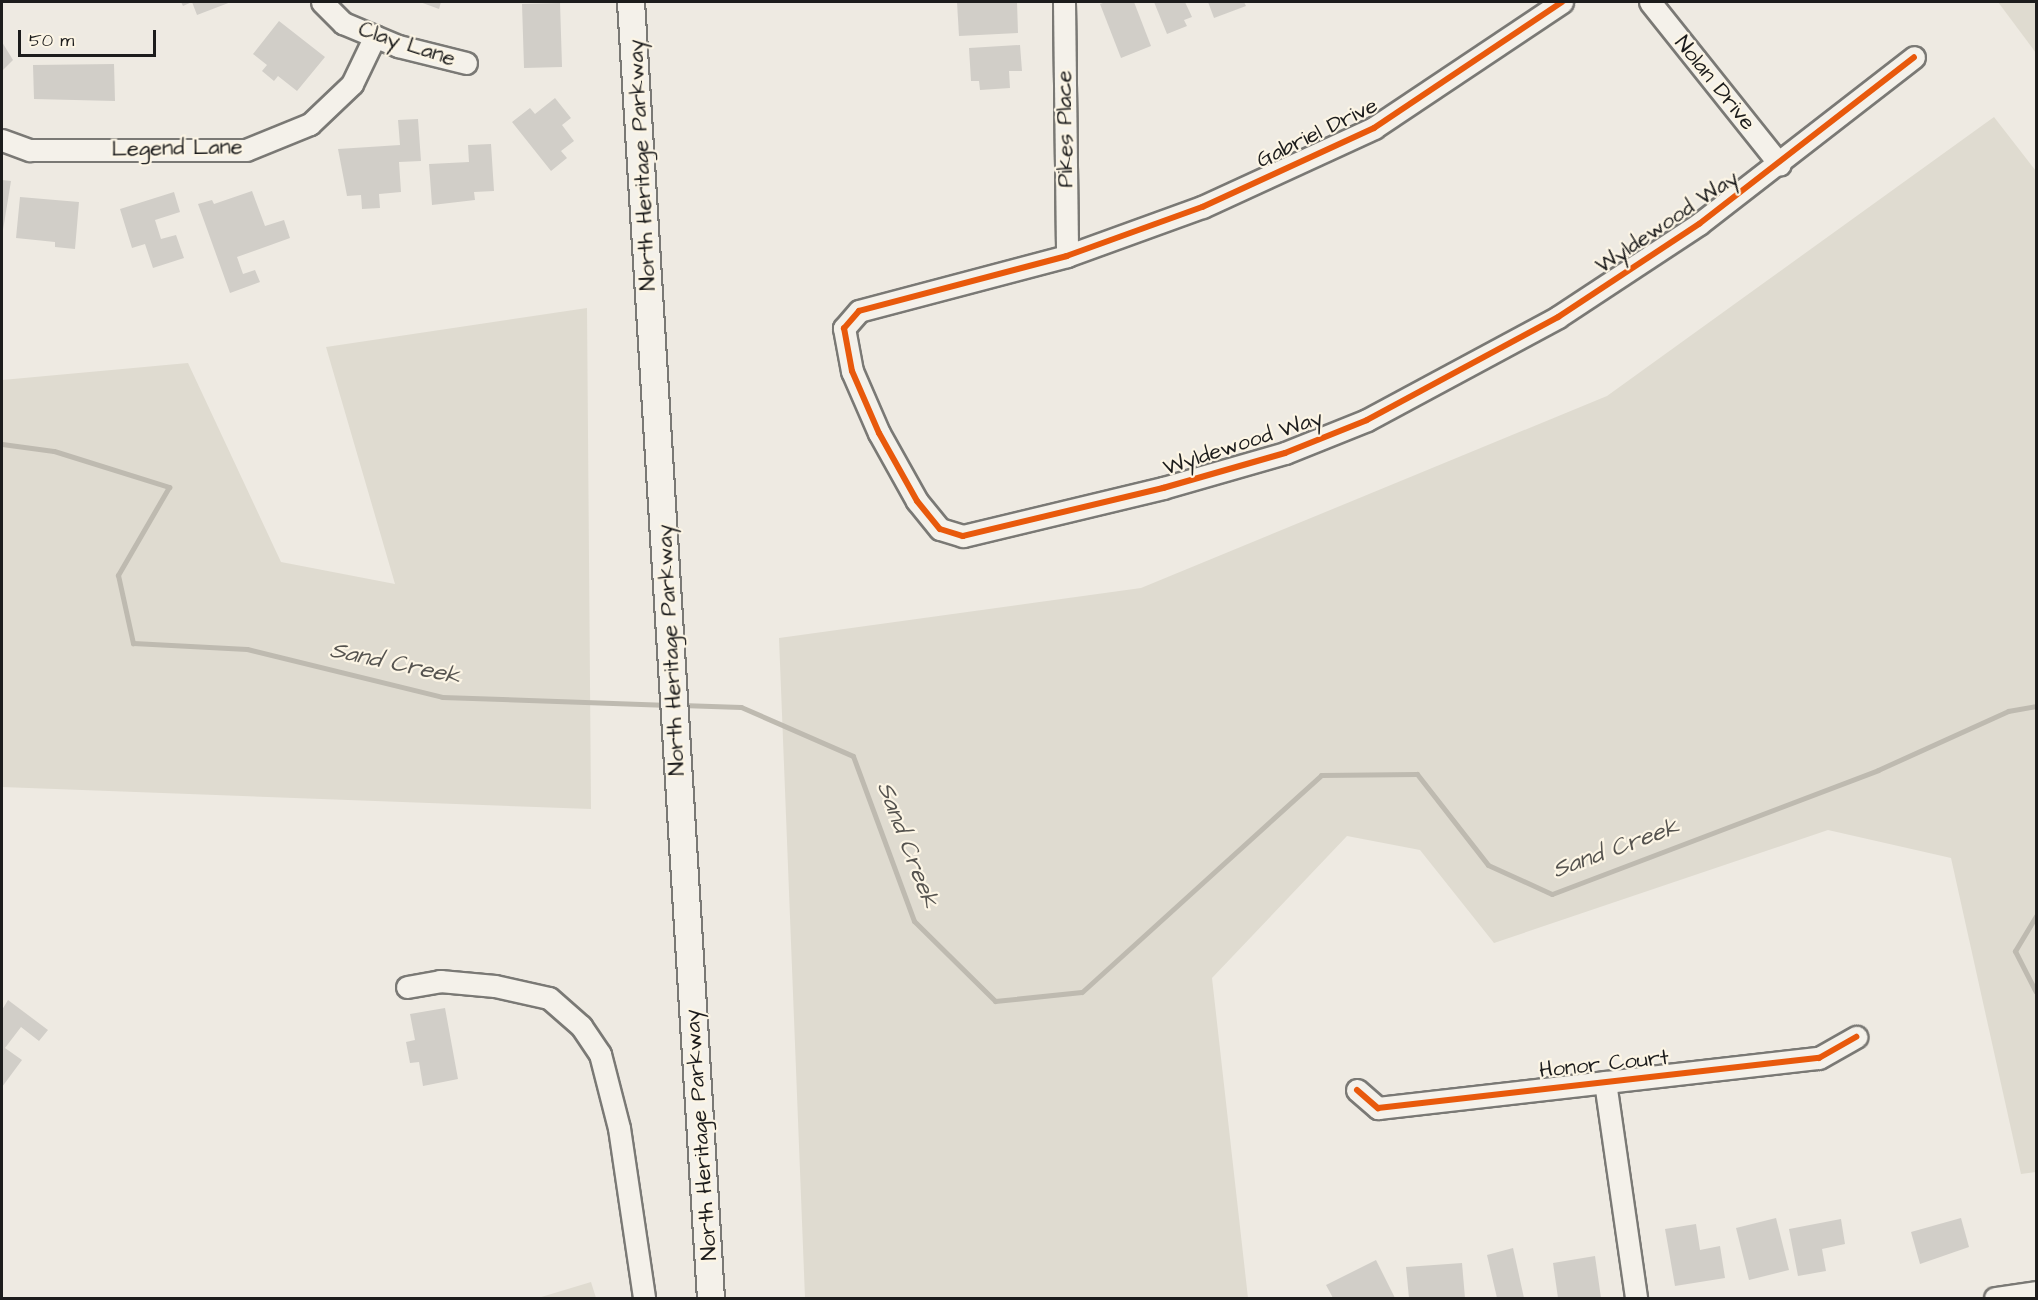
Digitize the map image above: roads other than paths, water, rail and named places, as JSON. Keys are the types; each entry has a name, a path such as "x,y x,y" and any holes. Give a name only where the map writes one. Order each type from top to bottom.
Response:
{"main road":[{"name":"North Heritage Parkway","path":"631,2 711,1299"}],"street":[{"name":"Clay Lane","path":"322,2 343,23 375,36 466,63"},
{"name":"Pikes Place","path":"1064,2 1067,256"},
{"name":"Gabriel Drive","path":"1067,256 1203,207 1374,128 1562,2"},
{"name":"Nolan Drive","path":"1650,2 1780,165"},
{"name":"Legend Lane","path":"2,140 30,150 246,150 310,124 352,84 375,36"},
{"name":"Wyldewood Way","path":"1067,256 859,311 844,328 852,371 879,433 917,501 940,529 963,536 1163,488 1285,453 1367,420 1558,317 1699,224 1780,165 1914,57"},
{"path":"407,987 440,981 517,991 549,998 581,1026 600,1054 619,1128 644,1299"},
{"name":"Honor Court","path":"1357,1090 1378,1107 1819,1058 1856,1037"},
{"path":"1605,1082 1636,1299"},
{"path":"1995,1299 2037,1292"}],"waterway":[{"name":"Sand Creek","path":"2,444 54,451 169,487 118,575 133,643 247,649 442,697 669,705"},
{"name":"Sand Creek","path":"681,705 741,707 853,756 914,921 995,1001 1082,992 1321,775 1417,774 1488,865 1552,894 1878,770 2008,711 2036,706"},
{"name":"Sand Creek","path":"2036,916 2015,951 2036,992"}]}
